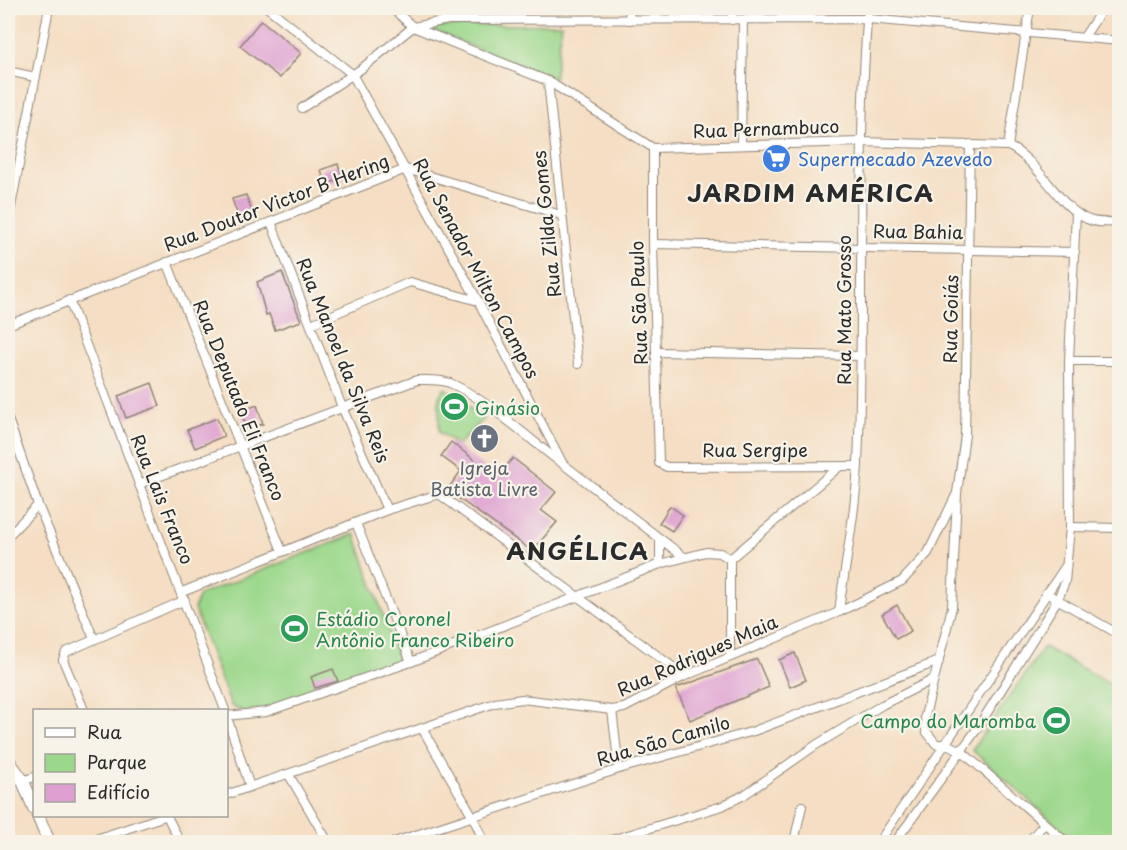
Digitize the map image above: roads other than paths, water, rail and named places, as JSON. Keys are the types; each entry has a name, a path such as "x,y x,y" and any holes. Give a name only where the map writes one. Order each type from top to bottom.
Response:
{"street":[{"path":"8,222 49,8"},
{"name":"Rua Senador Milton Campos","path":"268,8 352,74 478,301 562,464 660,541 684,557"},
{"path":"392,8 413,27 548,81 653,148"},
{"path":"629,20 630,8"},
{"path":"732,8 732,20"},
{"name":"Rua Mato Grosso","path":"839,612 858,466 861,356 860,142 868,8"},
{"path":"1030,8 1008,146 1027,159 1076,213 1098,222 1119,222"},
{"path":"1084,37 1103,8"},
{"path":"302,108 352,74 413,27 432,22 868,19 1119,41"},
{"path":"741,145 743,20"},
{"path":"8,71 34,77"},
{"name":"Rua Zilda Gomes","path":"548,81 578,364"},
{"name":"Rua Pernambuco","path":"653,148 860,142 1008,146"},
{"name":"Rua Goiás","path":"957,493 965,435 970,144"},
{"name":"Rua São Paulo","path":"653,148 657,458"},
{"name":"Rua Doutor Victor B Hering","path":"8,325 406,169 561,215"},
{"path":"895,843 977,729 1058,599 1065,582 1070,527 1069,361 1076,213"},
{"name":"Rua Manoel da Silva Reis","path":"271,222 342,407 387,510"},
{"name":"Rua Bahia","path":"653,244 967,248 1075,252"},
{"name":"Rua Deputado Eli Franco","path":"167,262 282,551"},
{"path":"311,324 410,282 478,301"},
{"name":"Rua Lais Franco","path":"69,300 184,596 224,709"},
{"path":"656,352 861,356"},
{"path":"1069,361 1119,361"},
{"path":"139,484 417,380 449,382 472,396 562,464"},
{"path":"8,419 11,444 94,639"},
{"name":"Rua Sergipe","path":"657,458 662,465 667,466 858,466"},
{"path":"730,657 730,559 839,466"},
{"path":"957,493 952,607 932,680 925,716 926,731 936,744 946,744 960,750 1066,843"},
{"name":"Rua Rodrigues Maia","path":"228,794 423,730 495,703 510,700 612,710 624,708 685,676 839,612 902,581 916,569 928,553 957,493"},
{"path":"83,709 63,660 66,652 282,551 387,510 439,494 685,676"},
{"path":"8,536 38,505"},
{"path":"356,524 411,662"},
{"path":"1070,527 1119,528"},
{"path":"660,541 660,564"},
{"path":"228,714 266,712 411,662 660,564 706,552 720,553 730,559"},
{"path":"879,843 1066,564"},
{"path":"1046,593 1119,635"},
{"name":"Rua São Camilo","path":"394,843 472,815 619,769 754,731 939,661"},
{"path":"605,843 722,806 744,795 816,745 882,705 932,680"},
{"path":"612,710 619,769"},
{"name":"Rua Lais Franco","path":"228,720 250,787"},
{"path":"423,730 472,815 484,843"},
{"path":"8,760 28,779 33,803"},
{"path":"289,775 328,843"},
{"path":"794,843 802,806"},
{"path":"38,817 50,843"},
{"path":"87,843 163,817"},
{"path":"167,817 180,843"},
{"path":"1028,843 1044,824"}],"place":[{"name":"Supermecado Azevedo","path":"777,158"},
{"name":"Ginásio","path":"454,407"},
{"name":"Igreja Batista Livre","path":"484,438"},
{"name":"Estádio Coronel Antônio Franco Ribeiro","path":"295,628"},
{"name":"Campo do Maromba","path":"1057,720"}],"district":[{"name":"JARDIM AMÉRICA","path":"811,192"},
{"name":"ANGÉLICA","path":"578,550"}]}
